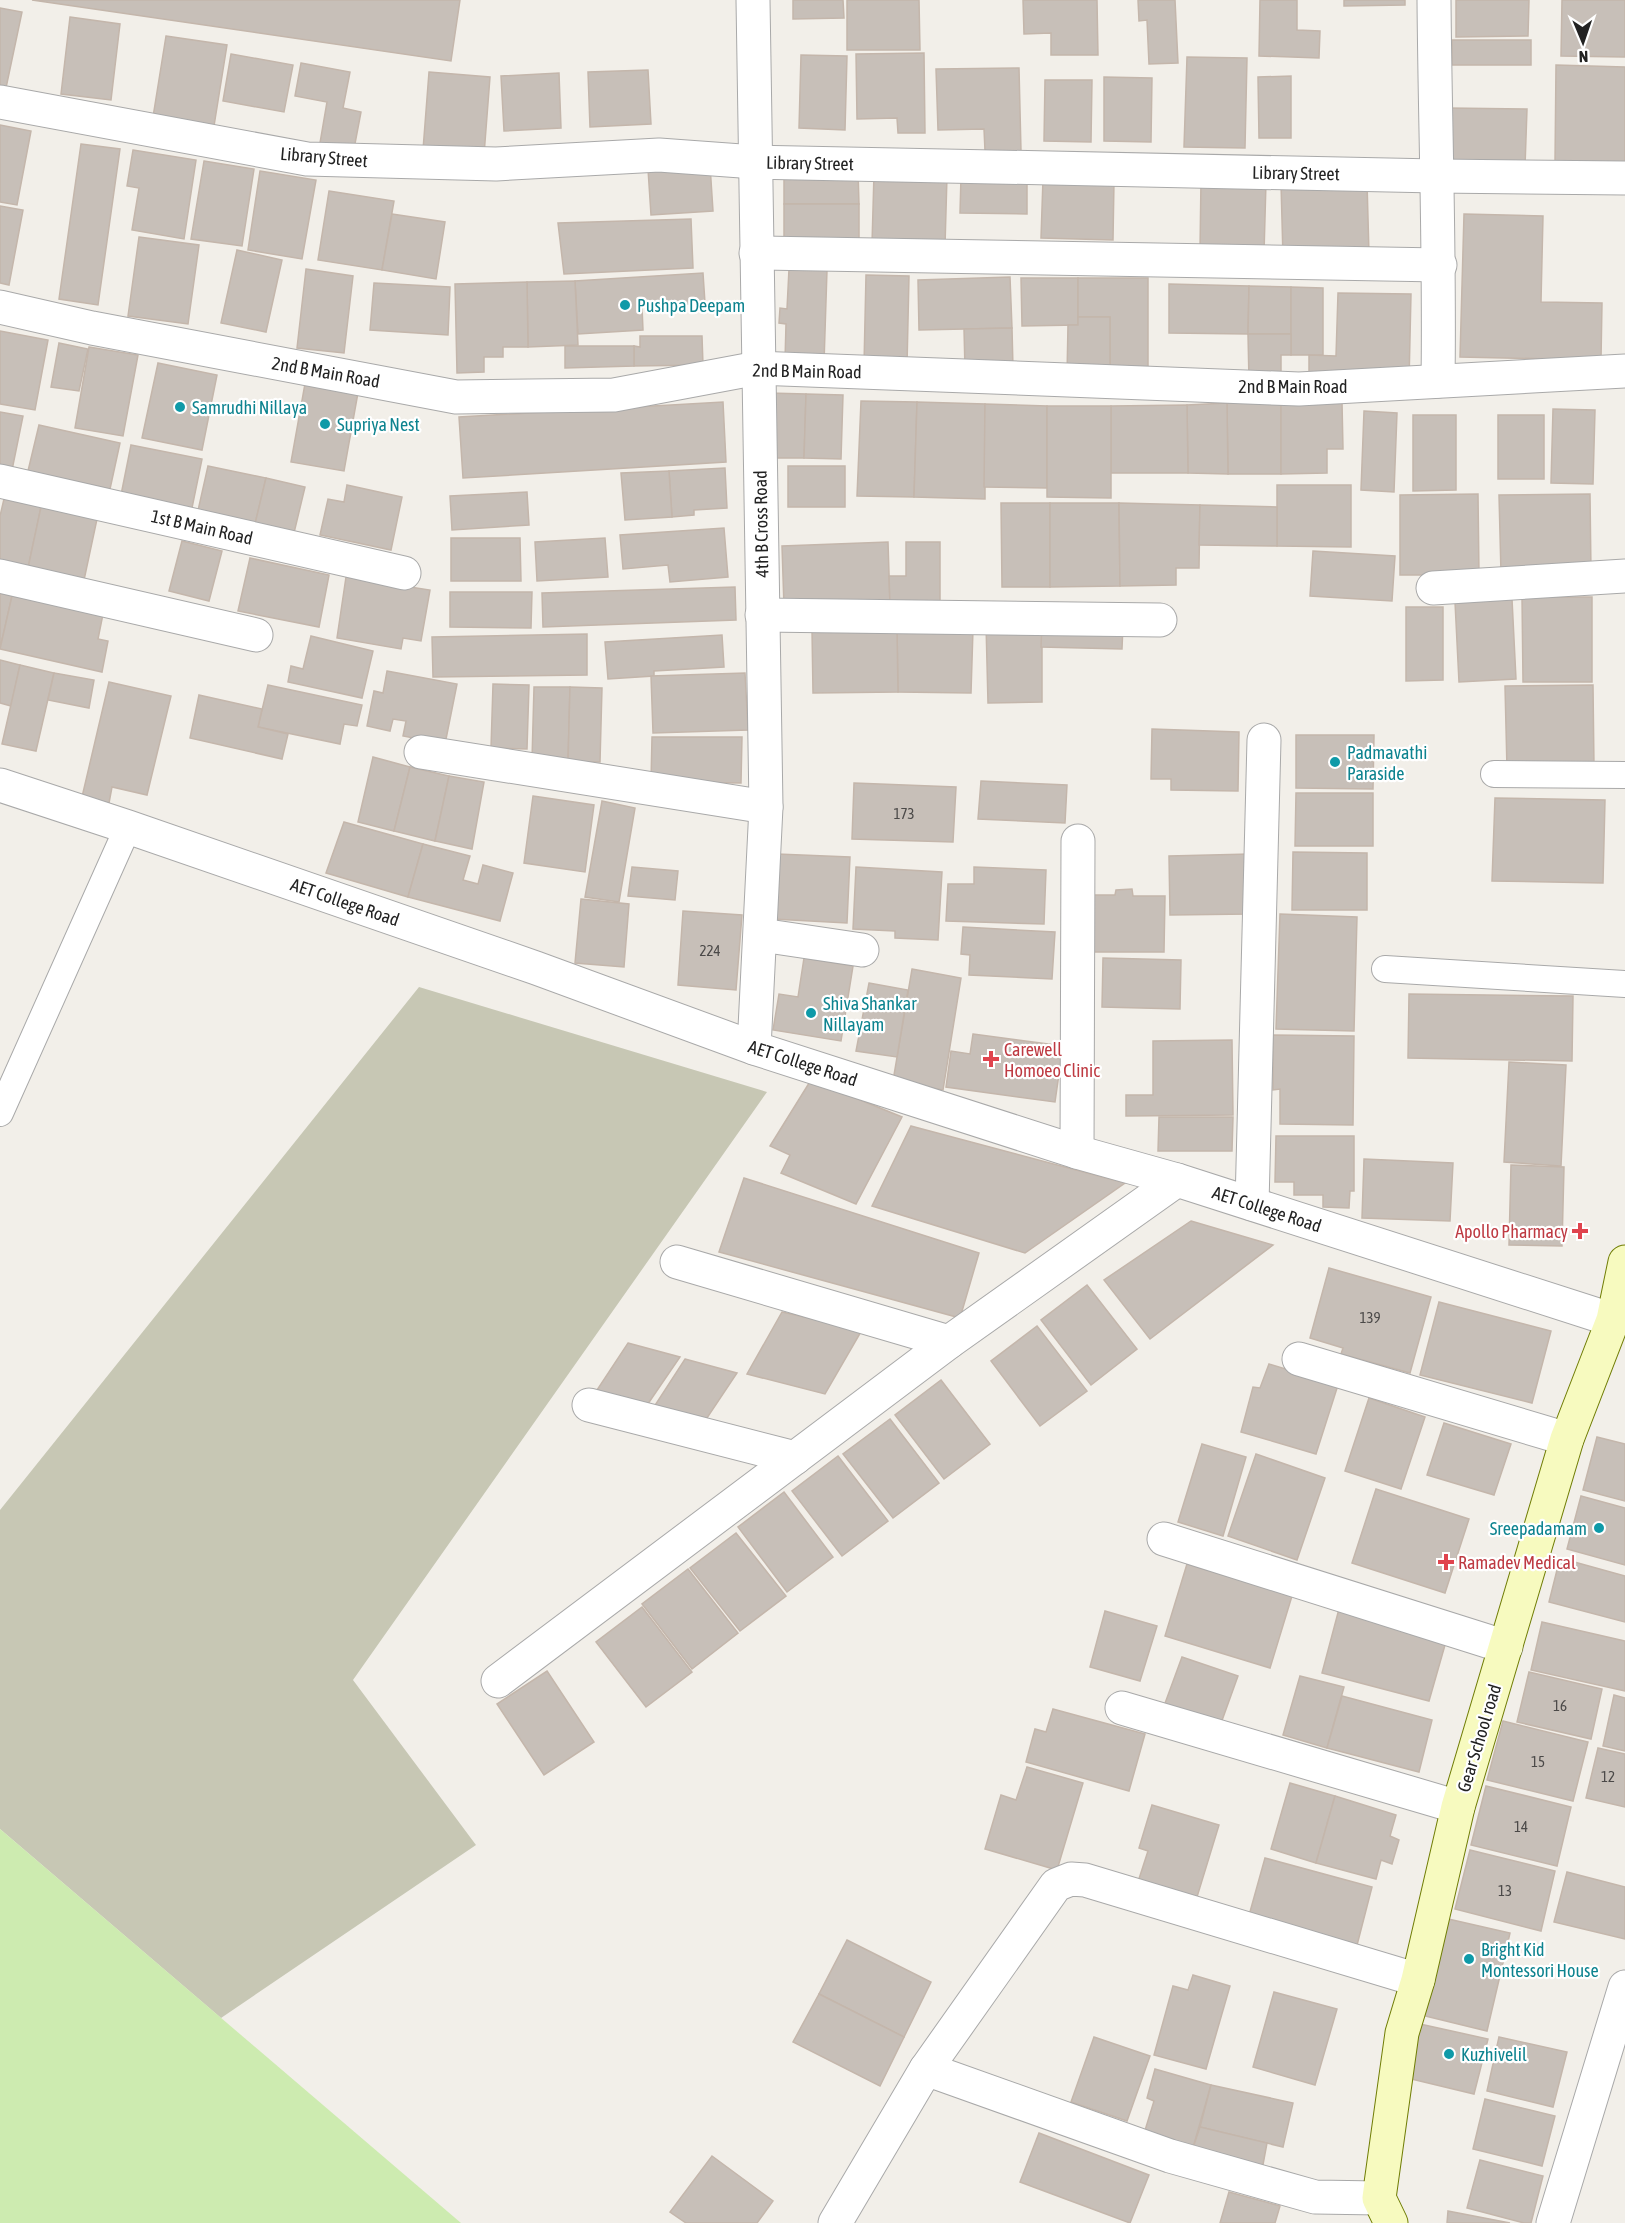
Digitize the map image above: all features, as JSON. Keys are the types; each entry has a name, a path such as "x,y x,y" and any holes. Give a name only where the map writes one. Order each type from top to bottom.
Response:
{"main road":[{"name":"Gear School road","path":"1385,2211 1402,2033 1418,1980 1458,1807 1567,1439 1619,1322 1625,1262"}],"street":[{"name":"4th B Cross Road","path":"753,0 766,807 754,1048"},
{"path":"1434,0 1436,176 1440,265 1438,381"},
{"name":"Library Street","path":"0,102 307,159 496,164 659,155 755,162 1625,178"},
{"path":"756,253 1440,265"},
{"name":"2nd B Main Road","path":"0,308 456,397 614,395 758,368 1299,389 1625,371"},
{"name":"1st B Main Road","path":"0,481 404,573"},
{"path":"0,576 256,635"},
{"path":"1433,588 1625,576"},
{"path":"762,615 1160,620"},
{"path":"1252,1204 1264,740"},
{"path":"421,752 766,807"},
{"name":"AET College Road","path":"0,785 536,968 754,1048 1077,1152 1177,1180 1619,1322"},
{"path":"1077,1152 1078,841"},
{"path":"760,935 862,950"},
{"path":"498,1681 949,1342 1177,1180"},
{"path":"677,1263 949,1342"},
{"path":"1299,1359 1567,1439"},
{"path":"589,1405 795,1458"},
{"path":"1164,1539 1506,1647"},
{"path":"1122,1708 1458,1807"},
{"path":"835,2223 926,2068 1056,1885 1071,1879 1085,1880 1418,1980"},
{"path":"1553,2223 1625,1987"},
{"path":"926,2068 1170,2156 1315,2197 1385,2211"}],"lane":[{"path":"1494,774 1625,775"},
{"path":"0,1113 128,827"},
{"path":"1385,969 1625,984"}],"shaded area":[{"path":"419,987 767,1092 353,1680 476,1845 221,2018 0,1829 0,1510"}],"green space":[{"path":"0,1829 461,2223 0,2223"}],"building":[{"path":"32,0 460,0 451,61"},
{"path":"793,0 843,0 844,18 793,19"},
{"path":"847,0 919,0 920,50 847,50"},
{"path":"1023,0 1097,0 1098,55 1051,55 1051,33 1024,34"},
{"path":"1138,0 1175,0 1178,63 1149,64 1147,20 1139,21"},
{"path":"1260,0 1297,0 1297,30 1320,31 1319,58 1259,56"},
{"path":"1344,0 1405,0 1405,5 1344,6"},
{"path":"1456,0 1529,0 1528,36 1456,37"},
{"path":"1562,0 1625,0 1625,57 1561,56"},
{"path":"0,8 22,12 6,88 0,87"},
{"path":"70,17 120,24 111,100 61,94"},
{"path":"166,36 227,45 214,126 153,117"},
{"path":"1452,40 1531,40 1531,65 1452,65"},
{"path":"924,53 925,133 898,133 897,118 857,119 856,54"},
{"path":"231,54 293,65 284,112 223,101"},
{"path":"801,55 847,56 845,130 799,128"},
{"path":"1187,57 1247,58 1245,148 1184,147"},
{"path":"301,63 350,72 343,108 361,112 354,149 320,143 327,102 295,96"},
{"path":"1556,65 1625,67 1625,163 1555,162"},
{"path":"1019,68 1021,151 985,151 984,129 938,130 936,69"},
{"path":"648,70 651,124 590,127 588,72"},
{"path":"429,72 490,77 484,155 423,150"},
{"path":"559,73 561,128 504,131 501,76"},
{"path":"1291,76 1291,138 1259,138 1258,77"},
{"path":"1104,77 1152,78 1151,142 1104,141"},
{"path":"1045,80 1092,80 1091,142 1044,141"},
{"path":"1448,108 1527,109 1525,167 1447,165"},
{"path":"0,125 31,131 17,205 0,202"},
{"path":"81,144 120,149 98,305 59,299"},
{"path":"133,150 196,160 184,239 132,230 139,188 127,186"},
{"path":"204,161 254,169 242,246 191,239"},
{"path":"710,165 713,211 651,215 648,169"},
{"path":"260,171 316,180 302,259 248,250"},
{"path":"784,171 858,171 859,204 784,204"},
{"path":"874,174 947,176 945,246 872,244"},
{"path":"961,177 1027,179 1027,214 960,213"},
{"path":"1043,179 1114,181 1113,240 1041,238"},
{"path":"1201,180 1266,182 1264,253 1200,251"},
{"path":"1367,182 1369,254 1283,257 1281,183"},
{"path":"329,191 394,201 382,270 318,260"},
{"path":"784,204 859,204 859,244 784,244"},
{"path":"0,206 23,210 9,285 0,283"},
{"path":"392,214 445,222 436,279 382,270"},
{"path":"1464,214 1543,216 1541,302 1602,303 1601,360 1460,357"},
{"path":"691,219 693,268 564,274 558,223"},
{"path":"139,237 199,245 188,324 128,316"},
{"path":"237,250 282,260 266,332 221,323"},
{"path":"306,269 353,276 344,353 297,348"},
{"path":"789,269 827,270 824,363 785,361 786,324 779,323 780,308 787,309"},
{"name":"Pushpa Deepam","path":"703,273 705,303 642,307 643,330 578,334 575,281"},
{"path":"866,275 909,276 907,366 864,365"},
{"path":"1010,277 1012,328 919,330 918,280"},
{"path":"1021,278 1078,278 1078,325 1022,326"},
{"path":"1078,278 1148,278 1148,375 1110,375 1110,317 1078,317"},
{"path":"575,281 578,345 528,347 527,282"},
{"path":"527,282 528,347 503,347 503,357 484,357 484,372 457,373 455,284"},
{"path":"374,283 450,287 448,335 370,330"},
{"path":"1169,284 1249,286 1248,334 1169,333"},
{"path":"1249,286 1291,287 1291,334 1248,334"},
{"path":"1291,287 1323,288 1323,355 1291,355"},
{"path":"1338,293 1411,294 1409,382 1309,380 1309,355 1336,356"},
{"path":"1078,317 1110,317 1110,375 1067,375 1068,325 1078,325"},
{"path":"1012,328 1013,368 965,369 964,329"},
{"path":"0,331 48,340 35,410 0,404"},
{"path":"1248,334 1291,334 1291,355 1281,355 1281,381 1249,381"},
{"path":"640,336 702,336 703,365 634,366 634,346 640,347"},
{"path":"59,343 88,349 79,391 51,387"},
{"path":"565,346 634,346 634,366 565,368"},
{"path":"89,347 138,355 123,436 75,428"},
{"name":"Samrudhi Nillaya","path":"158,363 217,375 202,450 142,438"},
{"name":"Supriya Nest","path":"306,378 359,387 344,471 291,462"},
{"path":"768,393 806,394 804,458 768,458"},
{"path":"806,394 843,395 841,459 804,458"},
{"path":"861,401 917,402 914,497 857,496"},
{"path":"723,402 726,462 463,478 459,417"},
{"path":"917,402 985,404 985,499 914,497"},
{"path":"1281,402 1281,474 1228,474 1227,403"},
{"path":"1281,402 1342,402 1343,449 1327,449 1327,473 1281,474"},
{"path":"1227,403 1228,474 1188,473 1187,405"},
{"path":"985,404 1047,406 1047,488 984,487"},
{"path":"1187,405 1188,473 1111,473 1111,406"},
{"path":"1047,406 1111,406 1111,498 1047,497"},
{"path":"1553,409 1595,410 1593,484 1551,483"},
{"path":"1364,411 1397,413 1394,492 1361,490"},
{"path":"0,412 23,416 12,470 0,467"},
{"path":"1413,415 1456,415 1456,490 1413,491"},
{"path":"1498,415 1544,415 1544,479 1498,479"},
{"path":"39,425 120,443 110,489 28,471"},
{"path":"131,445 202,459 192,508 121,495"},
{"path":"208,466 266,478 254,528 197,515"},
{"path":"788,466 845,466 845,507 788,507"},
{"path":"725,468 727,508 694,510 694,515 672,517 669,471"},
{"path":"669,471 672,517 625,520 621,473"},
{"path":"266,478 305,487 293,537 254,528"},
{"path":"347,485 402,497 391,550 320,535 328,499 344,502"},
{"path":"1277,485 1351,485 1351,547 1277,546"},
{"path":"527,492 529,525 452,530 450,496"},
{"path":"1478,494 1479,575 1400,575 1400,495"},
{"path":"1590,494 1591,572 1501,573 1499,495"},
{"path":"4,499 41,507 28,568 0,563 0,516"},
{"path":"1001,503 1050,503 1050,587 1002,587"},
{"path":"1050,503 1119,503 1120,586 1050,587"},
{"path":"1119,503 1200,505 1199,568 1176,568 1176,585 1120,586"},
{"path":"1200,505 1277,507 1277,546 1199,545"},
{"path":"41,507 97,519 84,580 28,568"},
{"path":"724,528 728,577 670,582 668,565 623,569 620,535"},
{"path":"451,538 520,538 521,581 451,581"},
{"path":"605,538 608,577 537,581 535,542"},
{"path":"182,541 222,551 209,601 169,591"},
{"path":"888,542 890,604 784,607 782,546"},
{"path":"906,542 940,542 940,603 890,604 889,576 906,576"},
{"path":"1313,551 1395,556 1392,601 1310,596"},
{"path":"250,558 329,575 319,627 238,611"},
{"path":"346,577 430,590 421,641 403,638 401,649 337,638"},
{"path":"735,587 736,620 543,627 542,593"},
{"path":"450,592 532,592 531,628 450,627"},
{"path":"0,593 12,596 0,649"},
{"path":"12,596 103,614 98,639 108,641 102,672 0,649"},
{"path":"1522,597 1592,597 1592,682 1523,682"},
{"path":"1512,599 1516,679 1459,682 1455,602"},
{"path":"1406,607 1443,607 1443,680 1406,681"},
{"path":"986,624 1042,624 1042,702 988,703"},
{"path":"1042,624 1123,625 1122,649 1041,647"},
{"path":"897,629 973,629 971,693 898,692"},
{"path":"897,629 898,692 813,693 812,630"},
{"path":"587,634 587,675 433,677 432,637"},
{"path":"722,635 724,667 654,671 654,676 608,679 605,642"},
{"path":"311,636 373,651 362,698 288,682 291,666 303,669"},
{"path":"0,660 20,665 11,706 0,703"},
{"path":"20,665 54,673 36,751 2,744"},
{"path":"387,671 457,684 445,744 403,736 406,721 393,719 390,731 367,726 374,691 383,693"},
{"path":"54,673 94,680 89,708 48,700"},
{"path":"745,673 748,730 653,733 651,676"},
{"path":"109,682 171,696 147,795 112,787 109,803 82,797"},
{"path":"493,684 529,685 527,749 491,748"},
{"path":"268,685 362,705 357,726 344,724 340,744 258,727"},
{"path":"1593,685 1594,767 1507,769 1505,686"},
{"path":"534,687 570,687 568,762 532,760"},
{"path":"570,687 602,688 600,762 568,762"},
{"path":"199,695 262,709 258,727 288,734 282,759 190,738"},
{"path":"1152,729 1239,732 1238,791 1171,790 1171,779 1151,779"},
{"name":"Padmavathi Paraside","path":"1296,735 1374,735 1373,789 1296,788"},
{"path":"652,737 742,737 741,783 651,782"},
{"path":"373,757 410,767 394,831 358,822"},
{"path":"410,767 449,776 435,841 394,831"},
{"path":"449,776 484,782 472,849 435,841"},
{"path":"981,781 1067,785 1065,823 978,819"},
{"path":"854,783 956,787 953,842 852,839"},
{"path":"1296,793 1373,793 1373,846 1295,846"},
{"path":"533,796 594,805 585,872 524,863"},
{"path":"1495,798 1605,800 1603,883 1492,881"},
{"path":"602,801 635,808 619,902 585,897"},
{"path":"344,822 423,844 408,897 326,873"},
{"path":"423,844 470,856 463,880 478,884 483,865 513,873 500,921 408,897"},
{"path":"1293,852 1367,853 1367,910 1292,910"},
{"path":"777,854 850,857 847,923 773,919"},
{"path":"1250,854 1250,914 1170,915 1169,856"},
{"path":"632,867 678,871 675,900 628,896"},
{"path":"856,867 942,872 938,940 895,938 895,931 853,929"},
{"path":"974,867 1046,870 1044,924 946,921 948,884 974,884"},
{"path":"1132,889 1133,896 1165,896 1164,952 1093,952 1094,895 1115,895 1116,890"},
{"path":"581,899 629,904 624,967 575,963"},
{"path":"683,911 742,915 736,990 678,985"},
{"path":"1280,914 1357,917 1354,1031 1276,1029"},
{"path":"963,927 1055,932 1052,979 969,975 970,955 961,954"},
{"name":"Shiva Shankar Nillayam","path":"804,958 853,966 841,1041 773,1030 779,994 798,997"},
{"path":"1103,958 1181,960 1180,1009 1102,1007"},
{"path":"912,969 961,978 943,1090 893,1081"},
{"path":"869,983 908,990 897,1057 856,1051"},
{"path":"1409,994 1573,996 1572,1061 1408,1058"},
{"path":"973,1034 1063,1046 1055,1102 946,1087 951,1051 970,1054"},
{"path":"1273,1035 1354,1036 1353,1125 1280,1124 1280,1089 1273,1090"},
{"path":"1232,1040 1233,1115 1126,1116 1126,1095 1153,1095 1153,1041"},
{"path":"1509,1062 1566,1065 1561,1166 1504,1162"},
{"path":"811,1080 902,1117 856,1204 781,1173 790,1155 770,1146"},
{"path":"1159,1117 1233,1117 1232,1151 1158,1151"},
{"path":"911,1126 1125,1183 1025,1253 872,1206"},
{"path":"1276,1136 1354,1136 1354,1191 1350,1191 1349,1208 1323,1207 1323,1195 1294,1195 1294,1182 1275,1182"},
{"path":"1364,1159 1453,1163 1450,1221 1362,1218"},
{"path":"1511,1165 1564,1167 1562,1246 1509,1245"},
{"path":"744,1178 979,1253 960,1318 719,1252"},
{"path":"1191,1221 1273,1245 1150,1339 1104,1280"},
{"path":"1329,1268 1431,1297 1410,1373 1341,1354 1343,1348 1310,1338"},
{"path":"1087,1285 1137,1349 1091,1385 1041,1320"},
{"path":"1439,1302 1551,1331 1532,1403 1420,1375"},
{"path":"782,1312 862,1330 825,1394 747,1374"},
{"path":"1037,1326 1087,1391 1040,1426 991,1361"},
{"path":"628,1343 680,1357 643,1411 593,1396"},
{"path":"685,1359 737,1373 701,1427 650,1413"},
{"path":"1269,1364 1338,1385 1316,1454 1241,1432 1253,1387 1260,1388"},
{"path":"941,1380 990,1444 944,1479 895,1415"},
{"path":"1369,1398 1425,1417 1401,1489 1345,1471"},
{"path":"890,1419 939,1483 893,1518 843,1454"},
{"path":"1444,1423 1511,1444 1494,1495 1427,1475"},
{"path":"1597,1437 1625,1444 1625,1501 1583,1490"},
{"path":"1202,1444 1246,1457 1223,1536 1178,1522"},
{"path":"1256,1454 1325,1478 1297,1560 1228,1536"},
{"path":"838,1456 888,1521 842,1556 792,1491"},
{"path":"1376,1489 1469,1519 1445,1593 1352,1563"},
{"path":"784,1492 833,1557 787,1592 738,1527"},
{"name":"Sreepadamam","path":"1581,1496 1625,1508 1625,1565 1567,1549"},
{"path":"736,1533 786,1596 740,1631 690,1568"},
{"path":"1560,1558 1625,1576 1625,1622 1549,1602"},
{"path":"1187,1564 1292,1596 1270,1668 1165,1636"},
{"path":"688,1569 738,1633 692,1669 642,1604"},
{"path":"642,1607 692,1672 646,1707 596,1642"},
{"path":"1339,1609 1447,1638 1429,1701 1322,1673"},
{"path":"1105,1611 1157,1626 1140,1681 1090,1667"},
{"path":"1542,1622 1625,1641 1625,1691 1531,1670"},
{"path":"1182,1657 1238,1676 1220,1726 1164,1706"},
{"path":"547,1671 594,1742 544,1775 497,1704"},
{"path":"1529,1672 1602,1689 1591,1739 1517,1722"},
{"path":"1300,1676 1344,1687 1327,1748 1283,1735"},
{"path":"1614,1695 1625,1698 1625,1751 1603,1746"},
{"path":"1342,1696 1432,1720 1419,1772 1327,1748"},
{"path":"1053,1709 1145,1734 1129,1791 1026,1762 1035,1729 1046,1732"},
{"path":"1503,1721 1588,1742 1573,1801 1487,1780"},
{"path":"1598,1748 1625,1754 1625,1807 1586,1798"},
{"path":"1027,1767 1083,1783 1057,1870 985,1849 1001,1795 1016,1800"},
{"path":"1290,1783 1335,1796 1316,1863 1271,1849"},
{"path":"1486,1786 1571,1807 1557,1866 1471,1845"},
{"path":"1335,1796 1396,1815 1390,1836 1399,1840 1392,1864 1381,1860 1376,1879 1316,1863"},
{"path":"1152,1805 1219,1825 1197,1897 1137,1885 1148,1851 1139,1848"},
{"path":"1470,1850 1555,1871 1541,1931 1455,1909"},
{"path":"1265,1858 1372,1887 1356,1949 1248,1919"},
{"path":"1567,1872 1625,1887 1625,1939 1554,1922"},
{"name":"Bright Kid Montessori House","path":"1444,1918 1510,1933 1487,2031 1421,2015"},
{"path":"847,1940 931,1982 904,2037 819,1994"},
{"path":"1193,1975 1230,1986 1206,2069 1154,2055 1173,1986 1188,1990"},
{"path":"1274,1992 1337,2009 1315,2085 1253,2067"},
{"path":"819,1994 904,2037 880,2086 793,2042"},
{"name":"Kuzhivelil","path":"1420,2024 1488,2039 1474,2094 1407,2078"},
{"path":"1094,2037 1150,2056 1127,2121 1071,2102"},
{"path":"1499,2037 1567,2052 1553,2107 1487,2091"},
{"path":"1155,2069 1211,2085 1192,2151 1143,2137 1154,2101 1147,2098"},
{"path":"1211,2085 1293,2103 1283,2147 1200,2127"},
{"path":"1485,2099 1555,2116 1542,2166 1473,2149"},
{"path":"1200,2127 1267,2143 1262,2170 1192,2151"},
{"path":"1039,2133 1149,2175 1130,2223 1020,2182"},
{"path":"712,2156 773,2201 757,2223 686,2223 670,2212"},
{"path":"1480,2160 1543,2176 1531,2223 1467,2208"},
{"path":"1229,2192 1280,2206 1275,2223 1220,2223"},
{"path":"1448,2211 1510,2223 1447,2223"}],"place":[{"name":"Pushpa Deepam","path":"625,305"},
{"name":"Samrudhi Nillaya","path":"180,407"},
{"name":"Supriya Nest","path":"325,424"},
{"name":"Padmavathi Paraside","path":"1335,762"},
{"name":"Shiva Shankar Nillayam","path":"811,1013"},
{"name":"Carewell Homoeo Clinic","path":"991,1059"},
{"name":"Apollo Pharmacy","path":"1580,1231"},
{"name":"Sreepadamam","path":"1599,1528"},
{"name":"Ramadev Medical","path":"1446,1562"},
{"name":"Bright Kid Montessori House","path":"1469,1959"},
{"name":"Kuzhivelil","path":"1449,2054"}]}
